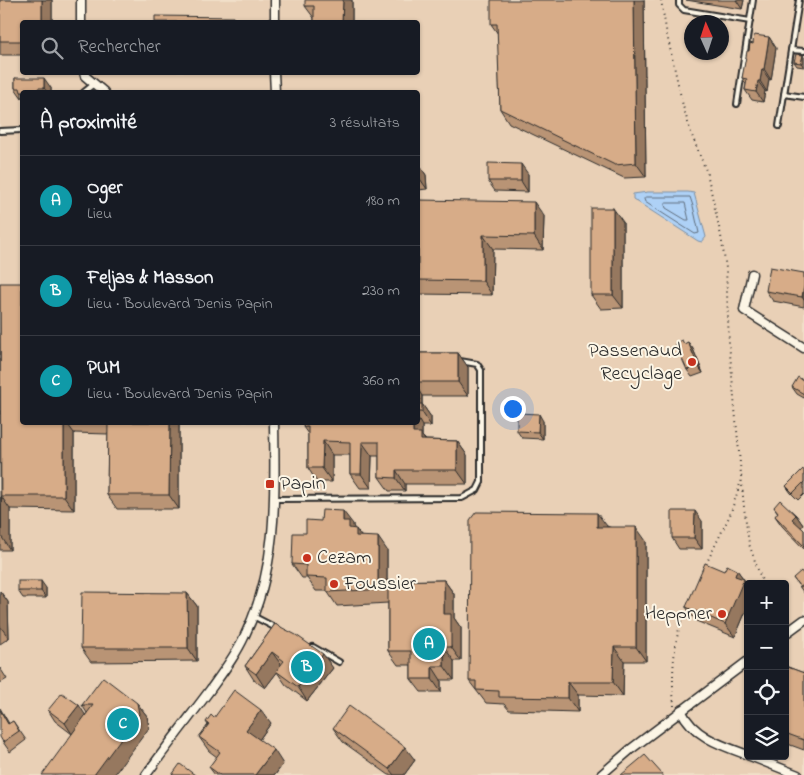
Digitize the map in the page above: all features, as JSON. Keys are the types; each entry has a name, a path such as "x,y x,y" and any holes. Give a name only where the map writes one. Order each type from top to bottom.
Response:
{"street":[{"path":"81,0 81,20"},
{"path":"274,20 275,0"},
{"path":"85,75 102,90"},
{"path":"274,75 275,90"},
{"path":"752,274 744,310 804,348"},
{"path":"146,775 231,661 253,616 266,578 272,544 274,425"},
{"path":"789,631 804,621"},
{"path":"602,775 631,749 744,664"},
{"path":"678,713 707,739 744,754"},
{"path":"759,760 798,775"}],"lane":[{"path":"679,0 679,4 684,10 750,21"},
{"path":"738,104 753,0"},
{"path":"779,126 799,0"},
{"path":"791,50 804,51"},
{"path":"86,90 94,84"},
{"path":"784,94 804,98"},
{"path":"0,130 20,130"},
{"path":"274,499 462,498 477,490 481,482 480,370 477,364 452,361"},
{"path":"253,616 279,629"},
{"path":"305,643 339,662"}],"path":[{"path":"662,0 675,74 691,133 707,173 722,244 726,268 729,343 748,544 762,580"},
{"path":"704,568 730,515 742,479"},
{"path":"678,713 673,696 677,638 681,618 690,599"}],"shaded area":[{"path":"0,0 804,0 804,775 0,775"}],"water":[{"path":"648,192 694,193 706,237 702,242 633,199 633,194"}],"building":[{"path":"0,0 42,0 42,20 20,20 20,41 0,41"},
{"path":"305,0 343,0 342,20 314,20 314,6 305,6"},
{"path":"491,0 634,0 636,163 615,165 500,109 497,24 491,24"},
{"path":"155,16 233,17 233,20 155,20"},
{"path":"754,35 769,37 764,69 762,69 756,92 745,90 747,79 742,78 747,51 749,51 750,43 753,44"},
{"path":"796,54 803,55 801,63 794,62"},
{"path":"15,78 44,78 44,88 20,90 20,88 15,88"},
{"path":"488,163 521,164 521,181 488,181"},
{"path":"420,200 534,202 534,236 483,235 483,281 420,280"},
{"path":"591,208 613,208 613,295 591,295"},
{"path":"770,267 804,273 802,297 766,291"},
{"path":"0,283 20,283 20,425 64,425 64,496 1,496 1,536"},
{"name":"Passenaud Recyclage","path":"682,340 684,344 688,342 698,366 687,370 675,343"},
{"path":"420,353 458,353 458,382 420,382"},
{"path":"798,377 804,381 804,394 792,387"},
{"path":"420,404 422,404 422,412 420,412"},
{"path":"517,413 539,414 538,432 517,431"},
{"path":"108,425 170,425 169,495 107,495"},
{"path":"303,425 413,425 413,433 421,433 421,440 457,441 457,470 396,470 396,478 379,477 379,442 362,442 361,474 350,474 350,442 323,441 322,468 308,468 308,427 303,427"},
{"path":"803,469 804,482 793,493 786,486"},
{"path":"780,500 796,515 792,519 804,530 804,546 775,516 778,512 774,507"},
{"path":"322,510 343,511 343,521 349,521 349,528 356,529 356,536 378,537 378,581 444,580 444,614 451,614 451,647 444,647 444,666 432,666 432,679 411,679 411,651 388,651 388,589 327,592 327,578 306,577 306,565 292,564 293,533 306,533 306,520 321,521"},
{"path":"672,511 695,511 694,538 672,538"},
{"path":"476,512 597,513 597,527 636,527 636,647 614,647 613,682 568,682 568,698 499,697 499,691 476,690 476,681 469,681 470,520"},
{"path":"705,563 724,571 727,565 737,570 735,576 744,579 725,624 686,607"},
{"path":"801,571 804,575 804,585 800,587 793,578"},
{"path":"18,581 41,581 41,591 18,591"},
{"path":"82,592 187,593 188,648 81,648"},
{"path":"275,624 296,635 323,654 298,687 276,671 284,661 272,652 256,674 245,666"},
{"path":"789,667 804,673 804,740 789,734"},
{"path":"103,677 137,703 139,714 94,775 42,775 93,705 82,705"},
{"path":"234,690 261,710 246,730 274,750 255,775 220,775 209,767 220,752 199,737 209,724 206,722 211,715 214,718"},
{"path":"62,693 79,705 65,723 48,710"},
{"path":"349,706 405,747 389,769 333,728"},
{"path":"0,710 8,724 13,721 19,731 3,742 0,737"},
{"path":"645,755 663,775 621,775"},
{"path":"180,764 195,775 172,775"}],"place":[{"name":"Passenaud Recyclage","path":"692,362"},
{"name":"Papin","path":"270,484"},
{"name":"Cezam","path":"307,558"},
{"name":"Foussier","path":"334,584"},
{"name":"Heppner","path":"722,614"},
{"name":"Oger","path":"429,644"},
{"name":"Feljas & Masson","path":"307,667"},
{"name":"PUM","path":"123,724"}]}
